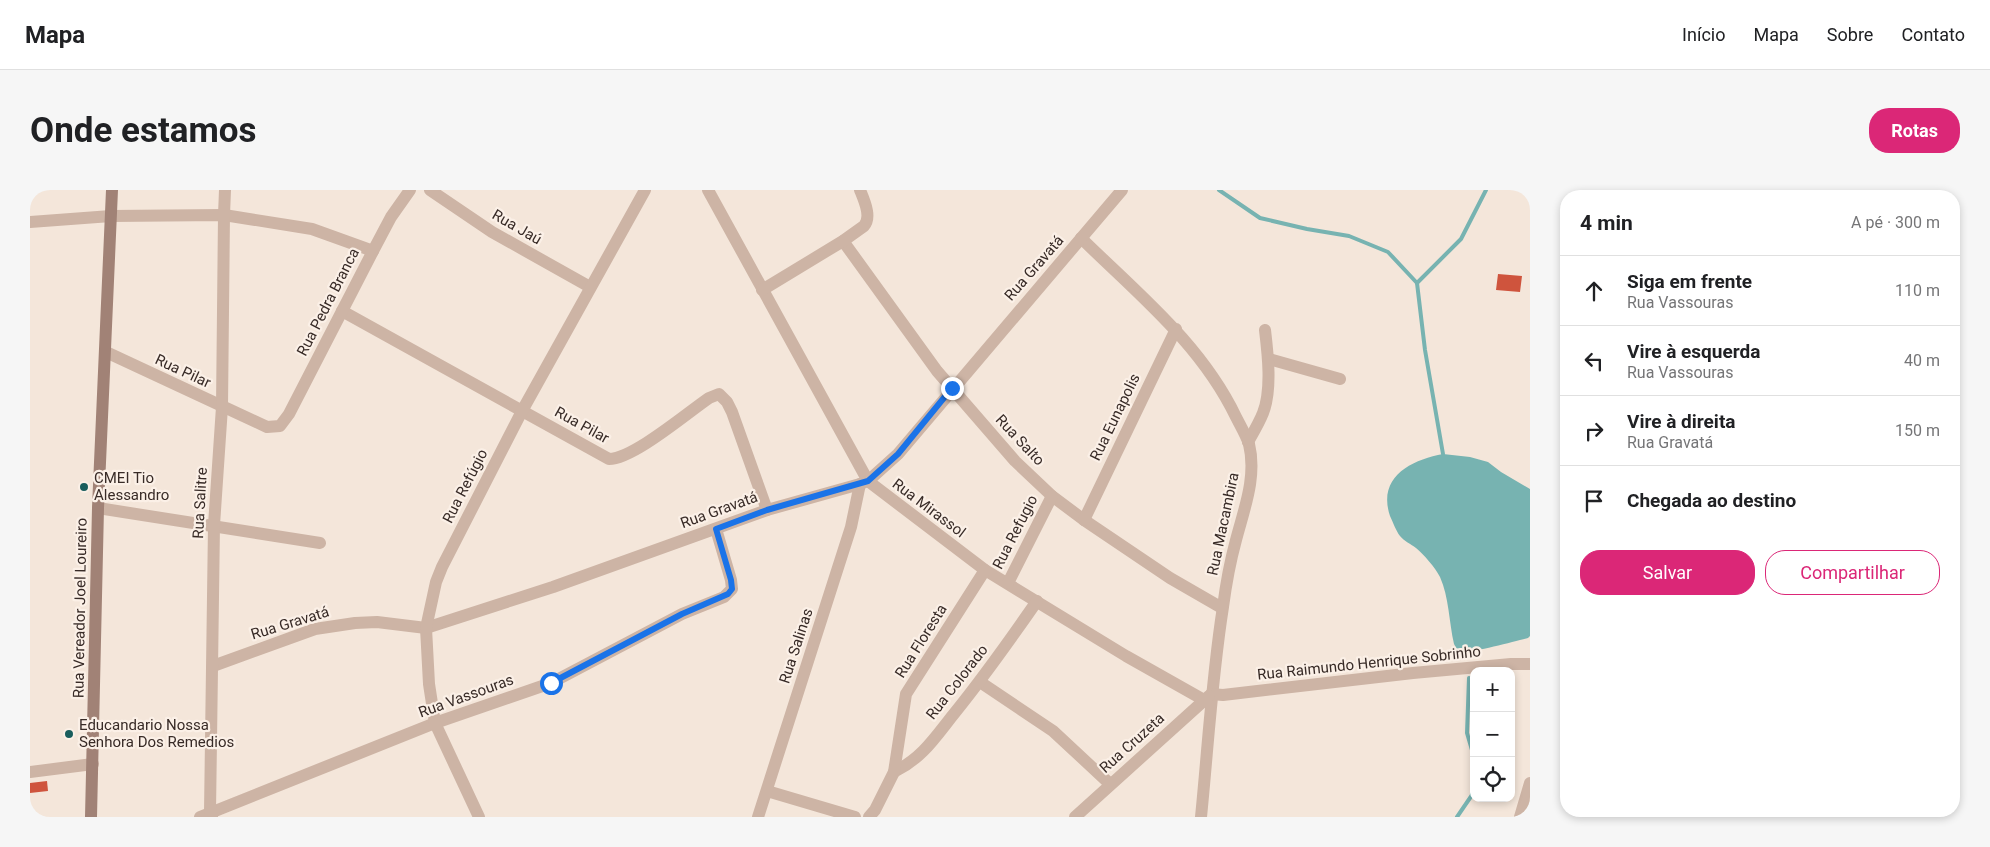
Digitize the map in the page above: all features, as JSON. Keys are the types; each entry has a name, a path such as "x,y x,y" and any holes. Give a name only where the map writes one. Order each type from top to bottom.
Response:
{"street":[{"name":"Rua Vereador Joel Loureiro","path":"91,817 98,508 112,190"},
{"name":"Rua Salitre","path":"207,815 213,666 214,525 222,407 224,215 226,190"},
{"name":"Rua Pedra Branca","path":"275,428 280,426 289,414 373,251 410,190"},
{"name":"Rua Jaú","path":"430,190 492,232 590,286"},
{"name":"Rua Refúgio","path":"479,817 435,723 429,684 426,628 436,582 522,411 645,190"},
{"name":"Rua Mirassol","path":"708,190 864,482 985,570 1126,656 1208,697"},
{"path":"762,290 843,241 867,223 868,216 860,190"},
{"name":"Rua Gravatá","path":"213,666 316,629 354,623 377,622 426,628 553,587 767,510 864,482 898,454 952,388 1122,190"},
{"path":"30,222 111,216 224,215 312,229 373,251"},
{"name":"Rua Macambira","path":"1081,238 1176,329 1224,392 1248,442 1252,466 1251,478 1235,542 1222,608 1208,697 1201,817"},
{"name":"Rua Salto","path":"843,241 927,357 1015,461 1052,496 1084,520 1170,578 1222,608"},
{"name":"Rua Pilar","path":"342,312 609,459 624,456 709,398 719,394 727,402 732,412 767,510"},
{"name":"Rua Eunapolis","path":"1084,520 1176,329"},
{"path":"1248,442 1263,414 1266,402 1269,359 1265,330"},
{"name":"Rua Pilar","path":"106,352 222,407 267,427 275,428"},
{"path":"1269,359 1340,378"},
{"name":"Rua Salinas","path":"758,817 864,482"},
{"name":"Rua Refugio","path":"1008,583 1052,496"},
{"path":"98,508 320,543"},
{"name":"Rua Vassouras","path":"207,815 435,723 551,683 682,614 728,594 732,589 731,580 716,529"},
{"name":"Rua Floresta","path":"869,817 875,810 894,772 906,694 985,570"},
{"name":"Rua Colorado","path":"894,772 916,760 980,682 1037,602"},
{"name":"Rua Raimundo Henrique Sobrinho","path":"1208,697 1511,664 1530,664"},
{"path":"980,682 1054,730 1110,784"},
{"name":"Rua Cruzeta","path":"1075,817 1208,697"},
{"path":"30,772 93,764"},
{"path":"1520,817 1530,783"},
{"path":"766,791 855,817"}],"water":[{"path":"1443,454 1470,457 1488,462 1530,489 1530,636 1528,638 1475,651 1460,652 1454,644 1447,601 1440,577 1422,554 1400,536 1390,516 1387,502 1388,491 1393,481 1409,466"}],"building":[{"path":"1498,274 1522,276 1520,292 1496,290"},
{"path":"47,781 48,791 30,793 30,783"}],"waterway":[{"path":"1219,190 1260,218 1349,236 1388,252 1417,283 1425,350 1443,454"},
{"path":"1417,283 1461,239 1486,190"},
{"path":"1468,651 1468,657"},
{"path":"1469,678 1467,733 1470,743"},
{"path":"1457,817 1470,798"}],"place":[{"name":"CMEI Tio Alessandro","path":"84,487"},
{"name":"Educandario Nossa Senhora Dos Remedios","path":"69,734"}],"route":[{"path":"551,683 682,614 728,594 732,589 731,580 716,529 767,510 868,481 898,454 952,388"}]}
